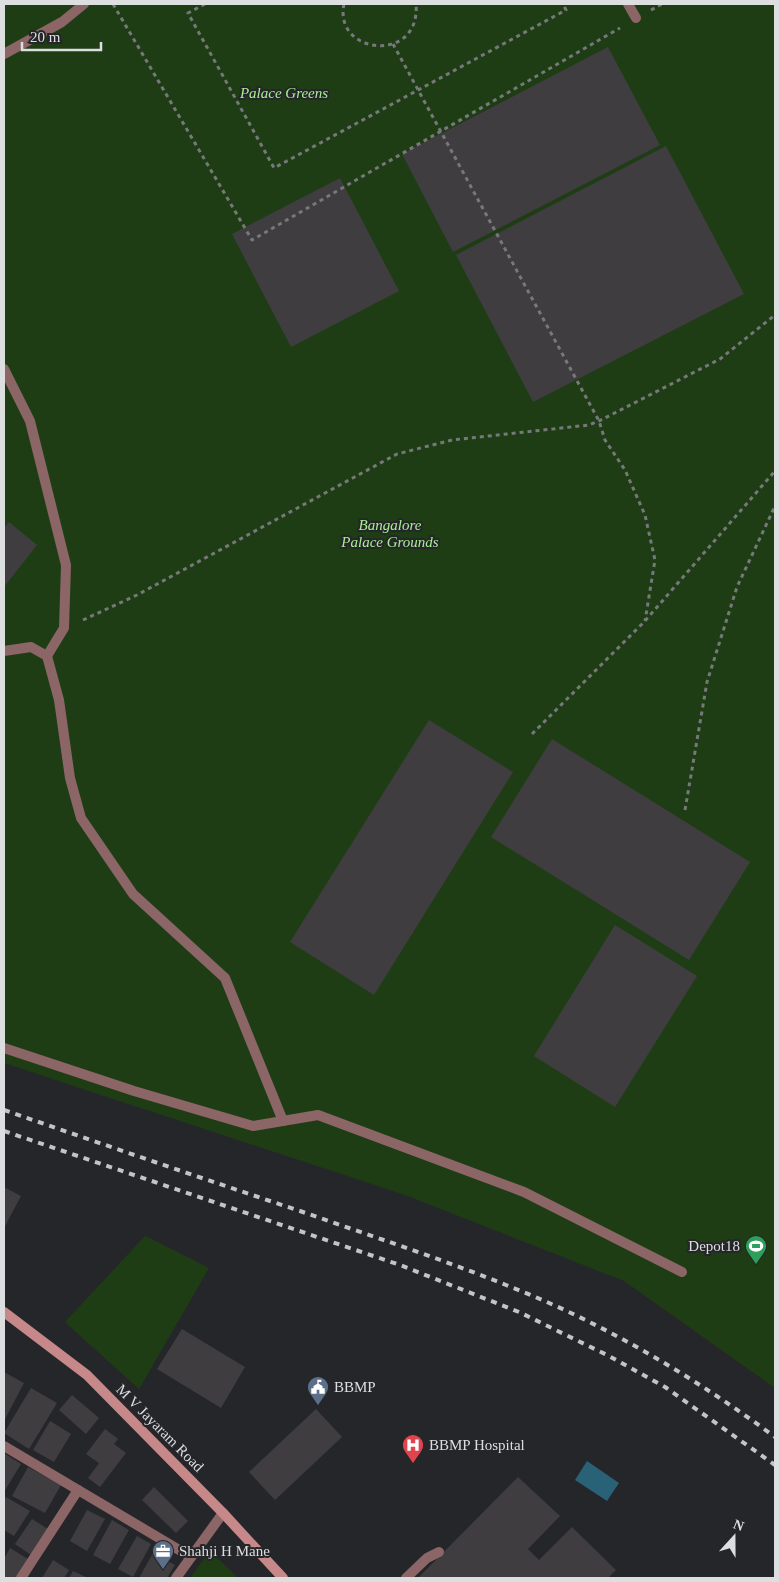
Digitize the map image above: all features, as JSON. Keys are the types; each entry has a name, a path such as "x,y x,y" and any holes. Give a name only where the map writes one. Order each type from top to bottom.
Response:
{"street":[{"path":"4,54 62,22 84,4"},
{"path":"628,4 636,18"},
{"path":"4,368 30,421 66,566 64,628 47,656"},
{"path":"4,651 31,647 47,656 59,700 70,778 81,818 133,894 225,978 283,1121"},
{"path":"4,1048 134,1091 253,1126 318,1115 515,1189 682,1272"},
{"name":"M V Jayaram Road","path":"4,1312 87,1375 223,1513 283,1578"},
{"path":"4,1446 191,1557"},
{"path":"21,1578 78,1490"},
{"path":"176,1578 223,1513"},
{"path":"406,1578 427,1558 439,1552"}],"path":[{"path":"114,4 252,240 662,4"},
{"path":"205,4 188,13 274,168 566,10 563,4"},
{"path":"344,4 344,21 357,39 368,45 381,47 393,44 412,29 416,16 416,4"},
{"path":"393,44 442,130 599,421 605,440 625,470 645,515 655,560 645,621"},
{"path":"64,628 137,595 397,454 452,440 589,425 599,421 720,359 775,315"},
{"path":"532,734 645,621 775,471"},
{"path":"685,810 707,682 737,587 775,506"}],"green space":[{"name":"Bangalore Palace Grounds","path":"4,4 775,4 775,1388 624,1281 405,1195 4,1063"},
{"path":"145,1236 209,1268 139,1389 65,1322"},
{"path":"210,1551 238,1578 190,1578"}],"water":[{"path":"587,1461 619,1483 607,1501 575,1480"}],"building":[{"path":"608,47 660,145 453,252 402,154"},
{"path":"666,146 744,294 533,402 456,255"},
{"path":"340,178 399,291 291,347 232,234"},
{"path":"9,522 37,545 4,587 4,528"},
{"path":"429,720 513,772 374,995 290,942"},
{"path":"552,739 750,862 689,960 491,837"},
{"path":"615,925 697,976 615,1107 534,1056"},
{"path":"4,1187 21,1196 4,1228"},
{"path":"182,1329 245,1367 221,1408 157,1369"},
{"path":"4,1372 24,1383 4,1421"},
{"path":"31,1388 57,1403 29,1449 4,1433"},
{"path":"72,1395 99,1418 86,1434 59,1410"},
{"path":"316,1409 342,1437 275,1500 249,1472"},
{"path":"50,1421 71,1434 54,1462 33,1450"},
{"path":"105,1429 118,1439 114,1444 126,1453 100,1487 88,1478 99,1463 86,1454"},
{"path":"4,1453 21,1464 4,1492"},
{"path":"28,1467 61,1485 45,1513 12,1496"},
{"path":"518,1477 560,1516 528,1549 539,1560 572,1527 616,1570 608,1578 418,1578"},
{"path":"154,1487 188,1521 176,1533 142,1500"},
{"path":"6,1497 30,1511 14,1536 4,1530 4,1501"},
{"path":"87,1510 105,1519 87,1551 70,1541"},
{"path":"32,1519 48,1529 31,1555 15,1544"},
{"path":"112,1520 129,1530 110,1564 93,1555"},
{"path":"137,1536 151,1544 133,1577 118,1569"},
{"path":"10,1548 28,1559 16,1578 4,1578 4,1559"},
{"path":"153,1553 175,1565 167,1578 139,1578"},
{"path":"53,1560 69,1570 64,1578 42,1578"},
{"path":"73,1571 88,1578 69,1578"}],"railway":[{"path":"4,1110 406,1248 546,1302 648,1353 713,1393 775,1437"},
{"path":"4,1131 400,1265 519,1312 609,1356 665,1387 775,1465"}],"place":[{"name":"Depot18","path":"756,1265"},
{"name":"BBMP","path":"318,1406"},
{"name":"BBMP Hospital","path":"413,1464"},
{"name":"Shahji H Mane","path":"163,1570"}],"park label":[{"name":"Palace Greens","path":"284,93"}]}
